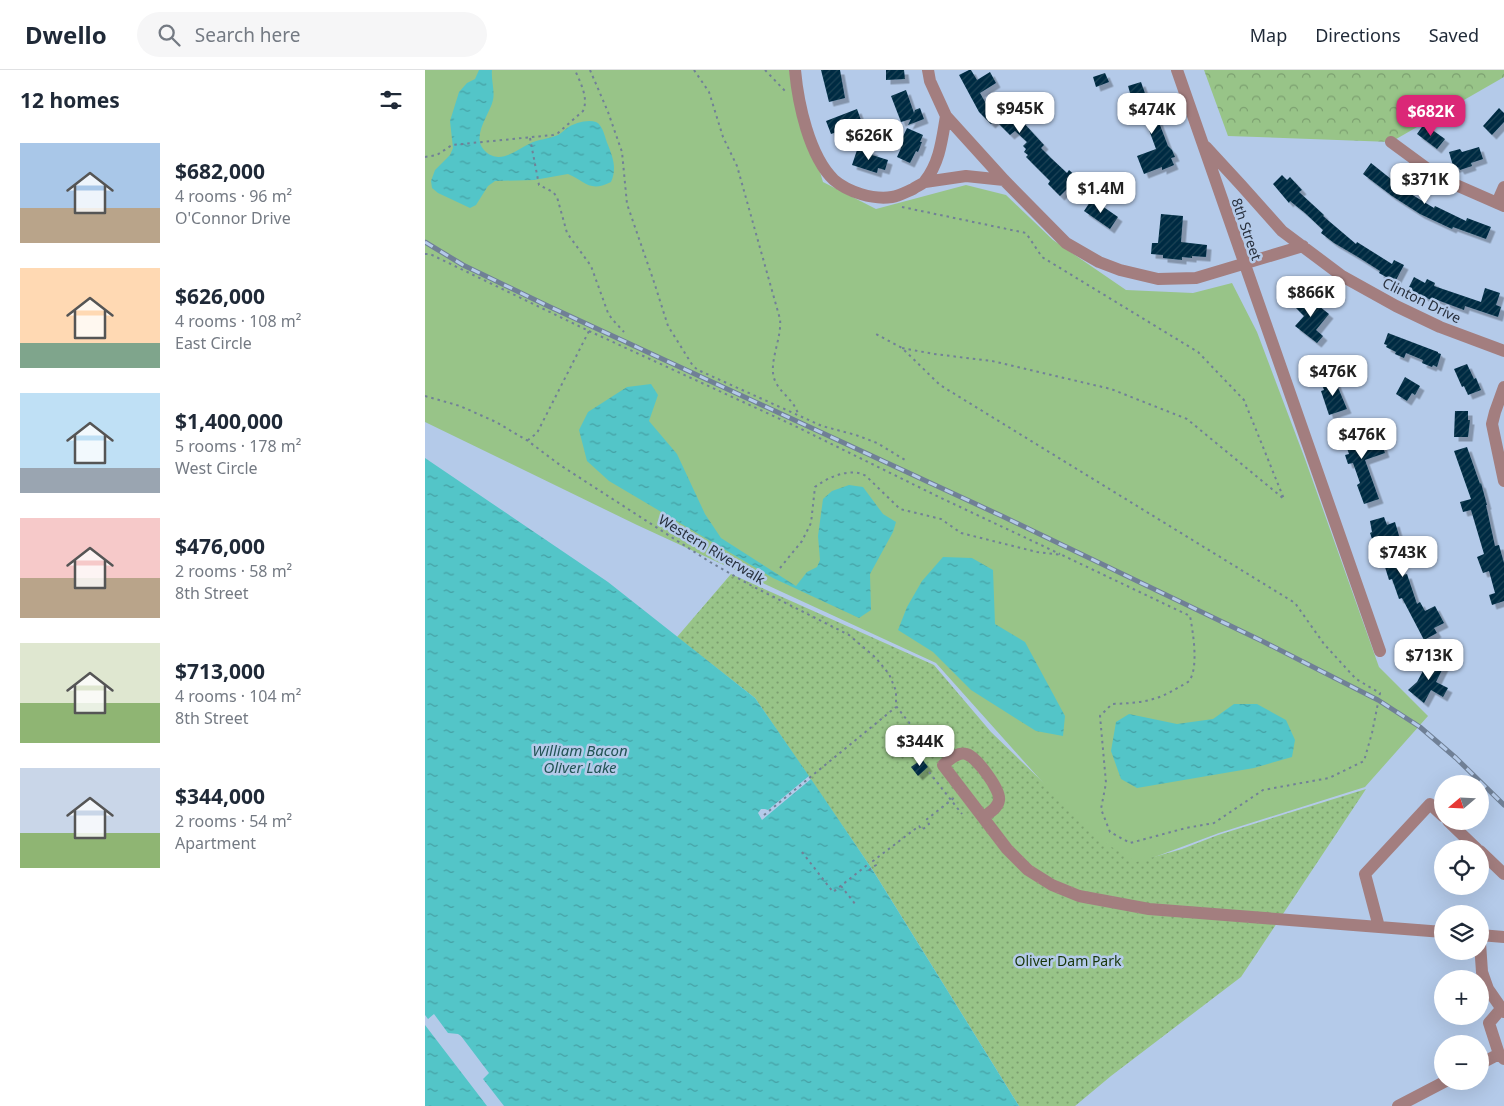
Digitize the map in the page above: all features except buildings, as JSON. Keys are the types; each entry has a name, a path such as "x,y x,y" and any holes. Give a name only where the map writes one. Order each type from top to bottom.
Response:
{"street":[{"path":"795,70 799,98 810,138 821,161 834,180 844,187 867,195 891,197 903,194 925,182 966,176 1004,180"},
{"path":"928,70 946,116 1004,180 1066,243 1099,262 1120,270 1158,279 1182,280 1244,265 1303,246"},
{"name":"8th Street","path":"1177,70 1380,651"},
{"path":"925,182 938,158 946,116"},
{"path":"1391,142 1440,178 1501,204 1504,187"},
{"name":"Clinton Drive","path":"1203,144 1282,231 1342,276 1396,306 1440,327 1504,350"},
{"path":"1504,387 1492,424 1504,481"},
{"path":"984,817 995,808 999,800 999,793 972,756 965,753 958,754 943,765 1007,848 1028,870 1052,885 1079,896 1149,909 1434,931"},
{"path":"1379,927 1365,874 1430,804 1434,808"},
{"path":"1457,830 1468,840"},
{"path":"1489,860 1504,874"},
{"path":"1489,936 1504,938"},
{"path":"1482,960 1488,989 1503,1010 1489,1023 1502,1056 1489,1061"},
{"path":"1398,1106 1434,1087"}],"path":[{"path":"425,156 437,155 452,145 530,138 557,133 583,111 584,95 575,70"},
{"path":"590,70 622,152 627,204 671,332 693,366 698,370 822,426 877,443 905,460"},
{"path":"694,70 709,92 723,136 737,166 780,319 780,335 773,369 774,378 797,409 798,415"},
{"path":"765,70 793,98 799,98"},
{"path":"530,138 539,185 553,192 557,197 567,234 591,266 608,313 624,332"},
{"path":"901,348 992,361 1111,389 1187,419 1284,499 1245,400 1198,352 1042,257 1026,232 903,207"},
{"path":"425,254 430,254 589,331 793,425 941,498 1190,616 1195,664 1189,681 1170,693 1145,702 1112,704 1100,716 1107,783 1101,809 1110,832 1130,843 1186,828 1214,823 1263,790 1329,778 1364,761 1380,693 1356,679 1324,644 1295,603 940,385 901,348 876,334"},
{"path":"528,441 537,433 589,331"},
{"name":"Western Riverwalk","path":"425,396 460,406 496,422 528,441 560,465 709,562 751,586 849,635 876,658 889,674 896,691 897,706 943,765"},
{"path":"780,568 802,541 811,523 815,487 825,480 855,472 866,476 899,509 941,519 961,533 1037,552 1062,555"},
{"path":"764,815 897,706"},
{"path":"929,772 962,814"},
{"path":"802,852 833,892 866,866 869,870 876,865 873,861 919,826 922,830 929,824 926,820 963,790"},
{"path":"841,886 856,906"}],"green space":[{"path":"425,70 789,70 823,182 876,209 966,185 1006,195 1053,240 1126,290 1193,293 1232,283 1257,332 1305,459 1379,667 1428,716 1365,787 1219,833 1136,864 1088,833 936,663 637,525 425,422"},
{"path":"1204,70 1504,70 1504,77 1391,142 1228,136"},
{"name":"Oliver Dam Park","path":"731,574 934,665 991,732 1109,846 1121,851 1136,862 1182,849 1218,835 1366,789 1241,977 1111,1076 1075,1106 1019,1106 872,869 755,698 677,637"}],"water":[{"path":"479,70 492,70 494,93 491,106 480,132 479,138 484,150 490,155 501,157 513,153 532,142 558,135 577,123 585,121 596,122 602,129 613,159 614,172 611,182 592,186 568,174 534,180 495,181 488,186 476,205 470,208 438,193 432,188 431,181 435,170 450,155 453,148 450,121 459,92 467,83 475,79"},
{"path":"651,384 658,395 649,421 677,454 705,514 721,538 796,586 807,572 817,567 820,560 818,536 823,499 832,491 849,485 863,487 883,514 896,522 893,532 870,574 871,610 859,618 773,578 609,481 587,461 579,430 588,412 627,387"},
{"name":"William Bacon Oliver Lake","path":"425,458 608,582 755,698 809,776 768,810 761,809 758,813 762,820 811,779 872,869 1019,1106 504,1106 483,1079 489,1073 461,1036 448,1033 434,1014 428,1019 425,1015"},
{"path":"943,557 972,558 993,570 995,624 1025,642 1065,716 1063,736 1036,731 971,690 933,652 898,630 907,607 922,581"},
{"path":"1234,704 1257,704 1286,720 1295,740 1292,757 1254,768 1137,788 1121,779 1111,751 1116,722 1129,714 1177,724 1213,719"},
{"path":"425,1025 487,1106 425,1106"}],"railway":[{"path":"425,242 463,265 548,306 1004,517 1262,641 1378,700 1420,727 1456,758 1504,805"}]}
